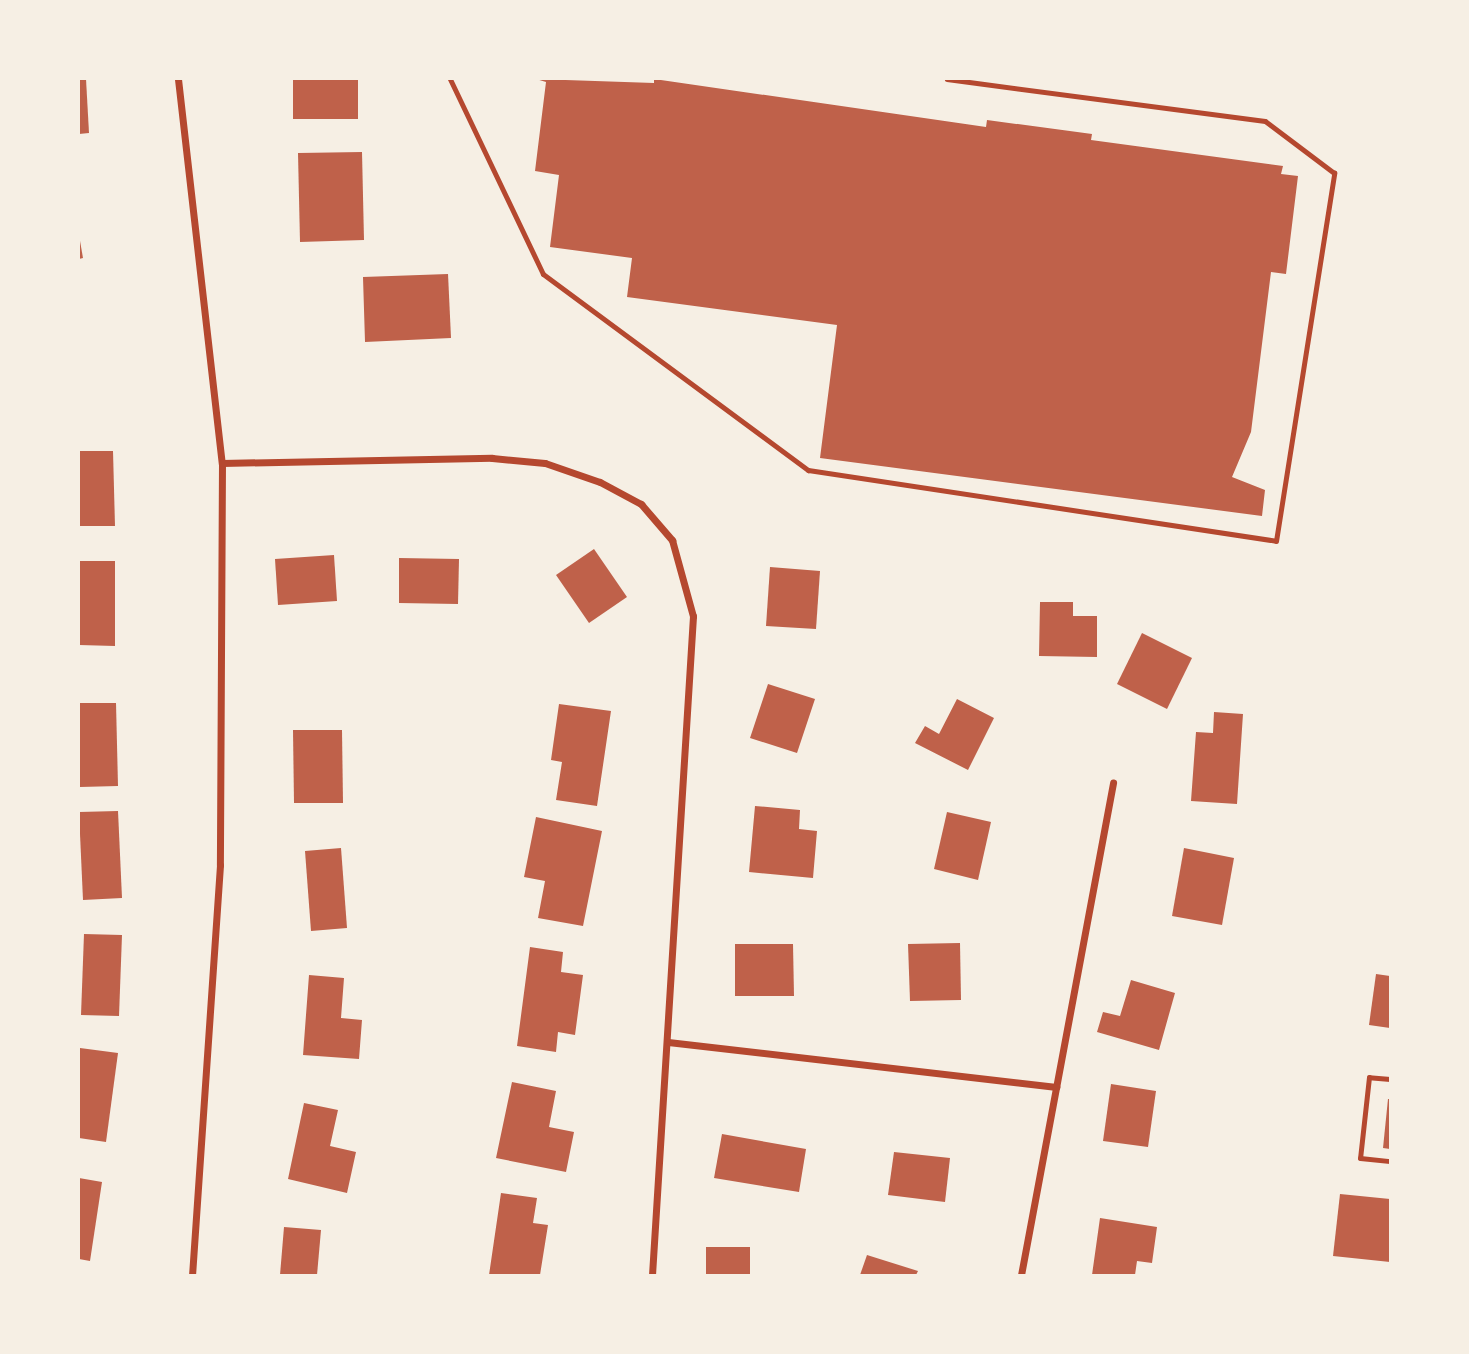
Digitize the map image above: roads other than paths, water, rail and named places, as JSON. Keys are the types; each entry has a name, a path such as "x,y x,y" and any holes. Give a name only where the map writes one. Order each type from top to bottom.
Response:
{"street":[{"path":"178,79 222,463 220,865 192,1275"},
{"path":"222,463 492,458 545,463 600,482 641,504 672,540 693,615 652,1275"},
{"path":"1021,1275 1113,783"},
{"path":"668,1042 1056,1087"}],"lane":[{"path":"450,79 543,274 808,470 1276,541 1334,173 1265,121 947,79"},
{"path":"1390,1079 1369,1077 1360,1158 1390,1161"}]}
